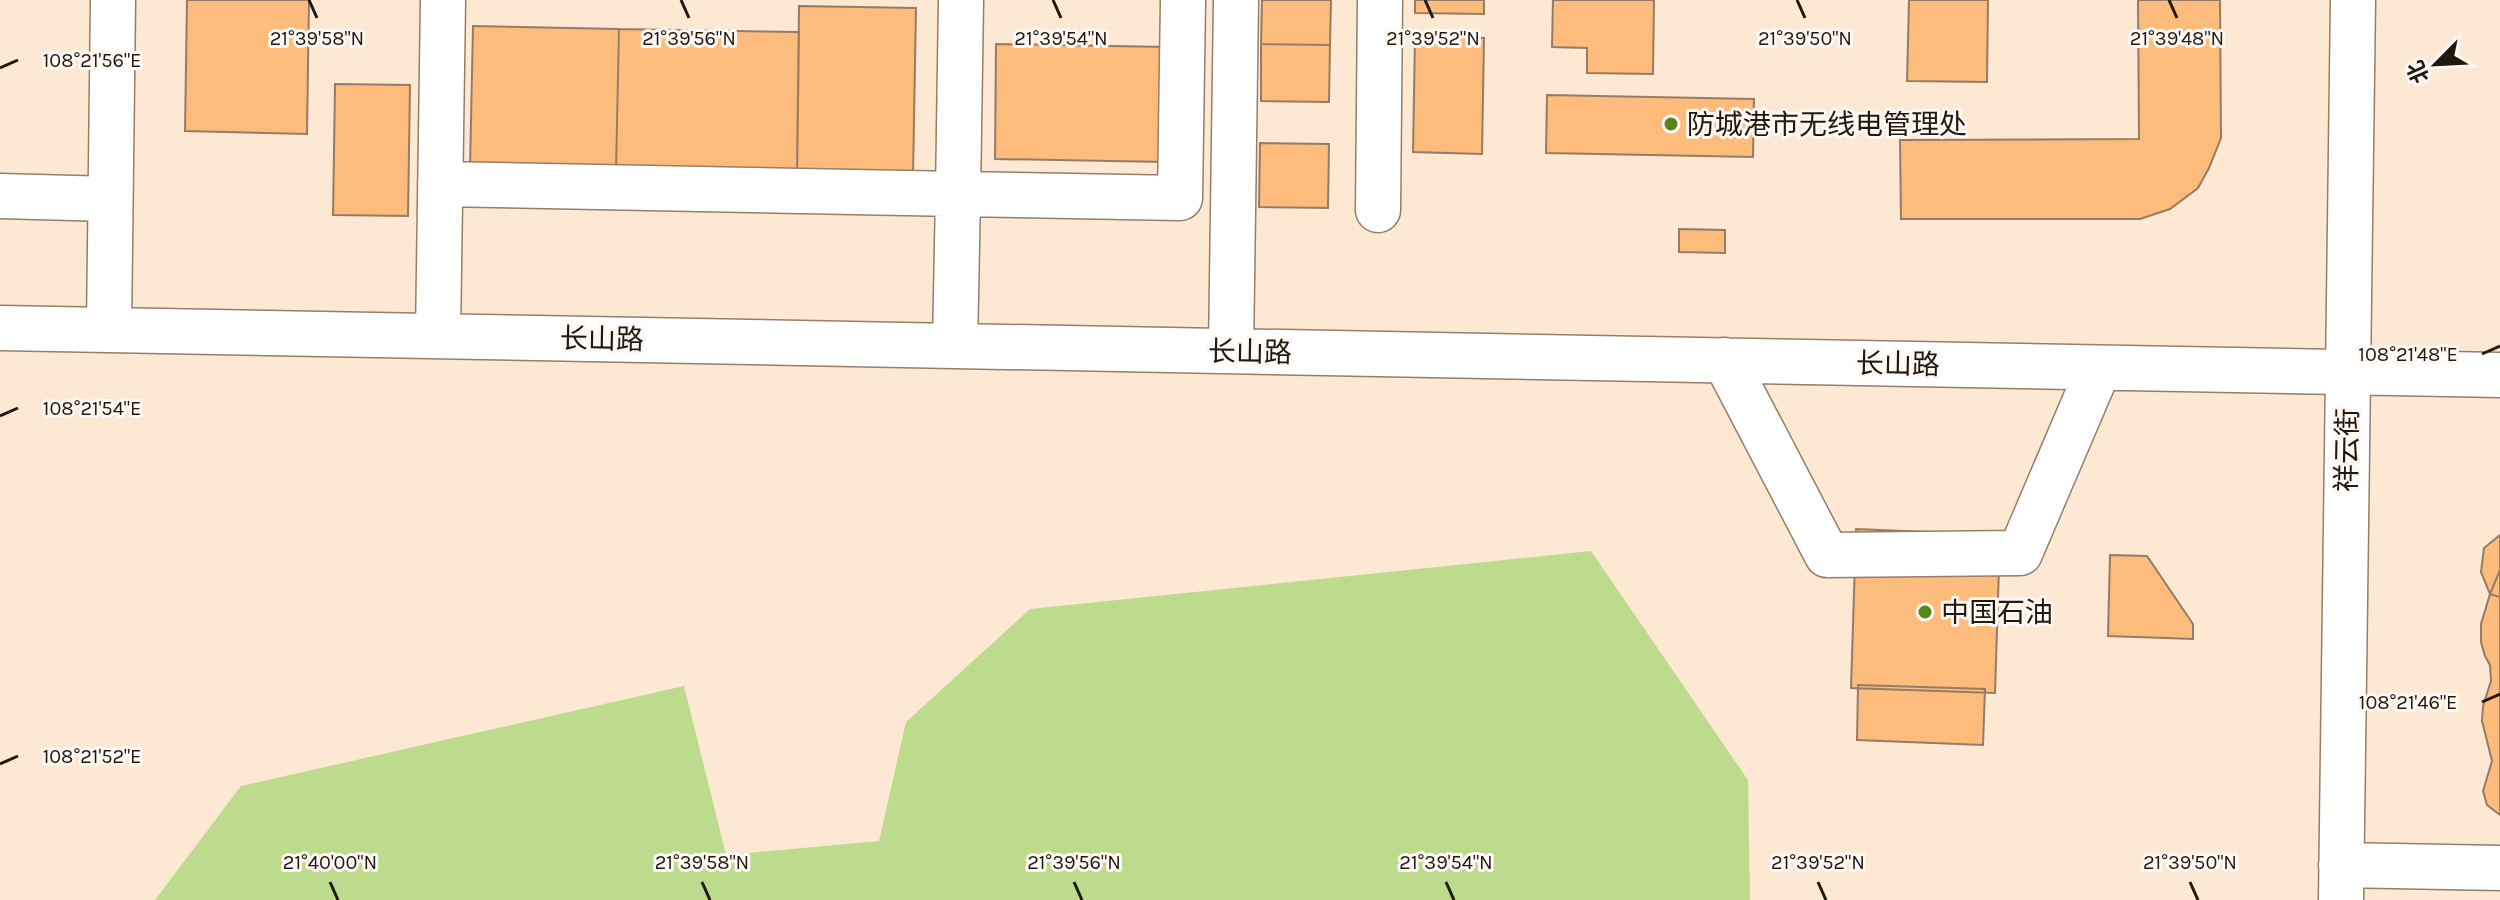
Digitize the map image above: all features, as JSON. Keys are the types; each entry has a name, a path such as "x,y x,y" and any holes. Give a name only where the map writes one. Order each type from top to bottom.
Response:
{"street":[{"path":"109,330 113,0"},
{"path":"438,336 443,0"},
{"path":"955,346 961,0"},
{"path":"440,184 1180,198 1183,0"},
{"path":"1231,351 1236,0"},
{"path":"1378,210 1380,0"},
{"name":"祥云街","path":"2341,882 2353,0"},
{"path":"0,196 110,199"},
{"name":"长山路","path":"0,328 2500,375"},
{"path":"1725,360 1827,555 2020,553 2099,368"},
{"path":"2341,882 2500,868"}],"green space":[{"path":"1591,551 1748,780 1750,900 155,900 241,786 684,686 726,855 879,841 906,722 1030,609"}],"building":[{"path":"187,0 309,0 307,134 185,131"},
{"path":"1262,0 1331,0 1330,45 1261,44"},
{"path":"1415,0 1484,0 1484,14 1415,13"},
{"path":"1553,0 1654,0 1653,74 1587,73 1587,48 1552,47"},
{"path":"1909,0 1988,0 1987,82 1907,81"},
{"path":"2138,0 2220,0 2221,138 2198,188 2170,209 2140,219 1901,219 1900,140 2139,139"},
{"path":"799,6 916,8 913,176 797,175"},
{"path":"473,26 619,29 616,171 470,168"},
{"path":"619,29 799,32 797,175 616,171"},
{"path":"1415,36 1484,38 1482,154 1413,152"},
{"path":"996,44 1168,47 1166,162 995,159"},
{"path":"1261,44 1330,45 1329,102 1261,101"},
{"path":"335,84 410,85 408,216 333,215"},
{"path":"1547,95 1754,99 1753,157 1546,153"},
{"path":"1260,143 1329,144 1328,208 1259,207"},
{"path":"1679,229 1725,230 1725,253 1679,252"},
{"name":"中国石油","path":"1856,529 2000,535 1995,693 1851,688"},
{"path":"2500,535 2500,815 2487,805 2483,791 2492,761 2482,721 2491,681 2490,665 2481,642 2481,624 2490,594 2481,572 2484,548"},
{"path":"2110,555 2147,556 2193,624 2193,639 2108,636"},
{"path":"2500,570 2500,597 2490,594"},
{"path":"1858,685 1985,689 1983,745 1857,740"}],"place":[{"name":"防城港市无线电管理处","path":"1671,124"},
{"name":"中国石油","path":"1925,612"}]}
